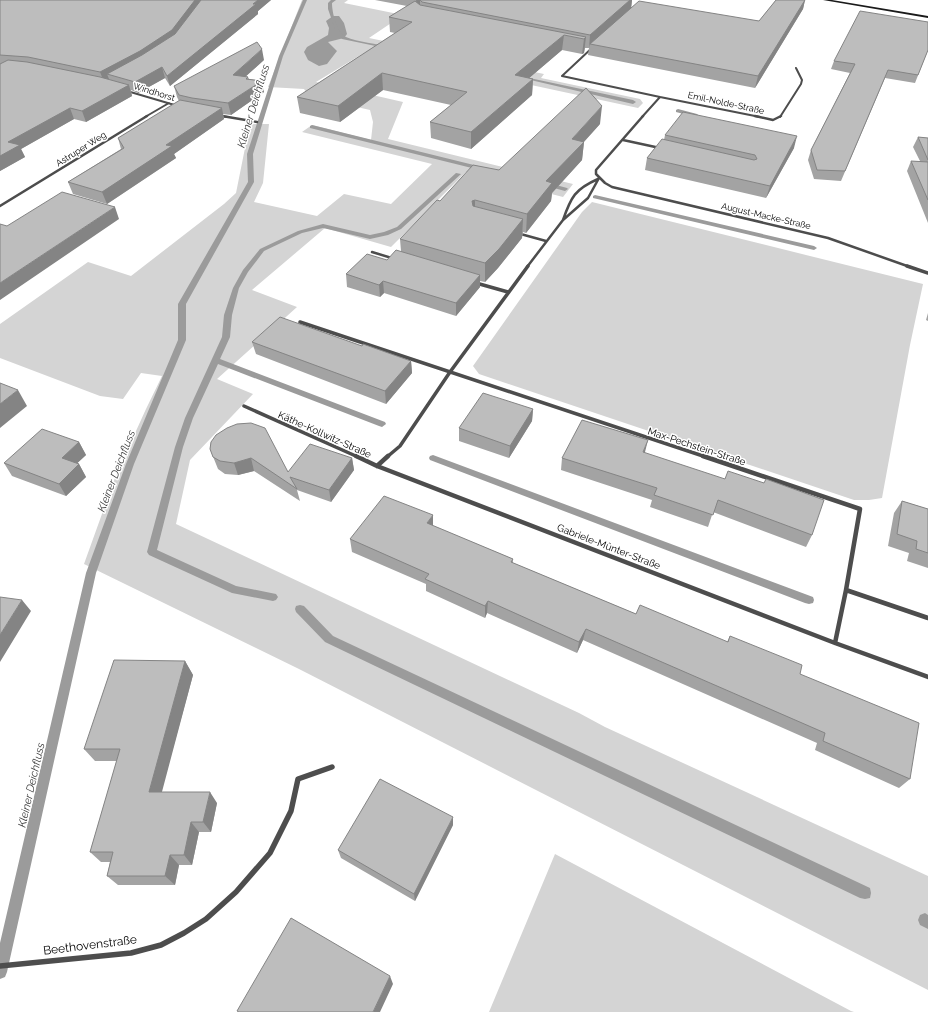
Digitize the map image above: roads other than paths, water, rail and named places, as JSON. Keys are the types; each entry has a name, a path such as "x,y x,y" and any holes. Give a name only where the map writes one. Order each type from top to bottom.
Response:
{"main road":[{"path":"824,0 928,17"}],"street":[{"path":"581,49 589,51 594,46"},
{"name":"Emil-Nolde-Straße","path":"589,51 562,76 773,120 780,118 801,84 802,80 796,68"},
{"name":"Windhorst","path":"123,90 184,108"},
{"path":"599,178 596,174 596,170 660,97"},
{"name":"Astruper Weg","path":"0,206 168,103"},
{"path":"216,116 257,122"},
{"path":"623,140 661,149"},
{"name":"Käthe-Kollwitz-Straße","path":"563,220 568,204 577,189 599,178"},
{"name":"Käthe-Kollwitz-Straße","path":"244,406 378,466 400,446 450,372 508,292 563,220 588,198 599,178"},
{"name":"August-Macke-Straße","path":"599,178 612,187 828,238 928,273"},
{"path":"510,231 546,241"},
{"path":"372,252 402,261"},
{"path":"470,281 508,292"},
{"path":"300,322 450,372"},
{"name":"Max-Pechstein-Straße","path":"450,372 860,509 846,590"},
{"name":"Gabriele-Münter-Straße","path":"378,466 835,643 928,677"},
{"path":"835,643 846,590 928,618"},
{"name":"Beethovenstraße","path":"0,966 131,953 161,945 184,933 206,919 236,892 270,853 291,811 298,779 332,766"}],"waterway":[{"name":"Kleiner Deichfluss","path":"0,972 91,573 130,464 182,340 182,304 251,182 250,154 281,56 305,0"},
{"path":"334,0 330,3 330,9 338,32 344,38 388,48"},
{"path":"522,77 633,102"},
{"path":"678,111 695,115"},
{"path":"312,127 484,169"},
{"path":"215,360 226,337 228,315 236,288 245,271 262,250 300,232 323,226 370,237 386,234 399,228 458,174"},
{"path":"545,184 565,189"},
{"path":"595,197 814,248"},
{"path":"215,360 382,424"},
{"path":"215,360 189,418 179,447 152,552 235,590 273,597"},
{"path":"433,458 809,600"},
{"path":"300,609 329,639 865,893"}]}
